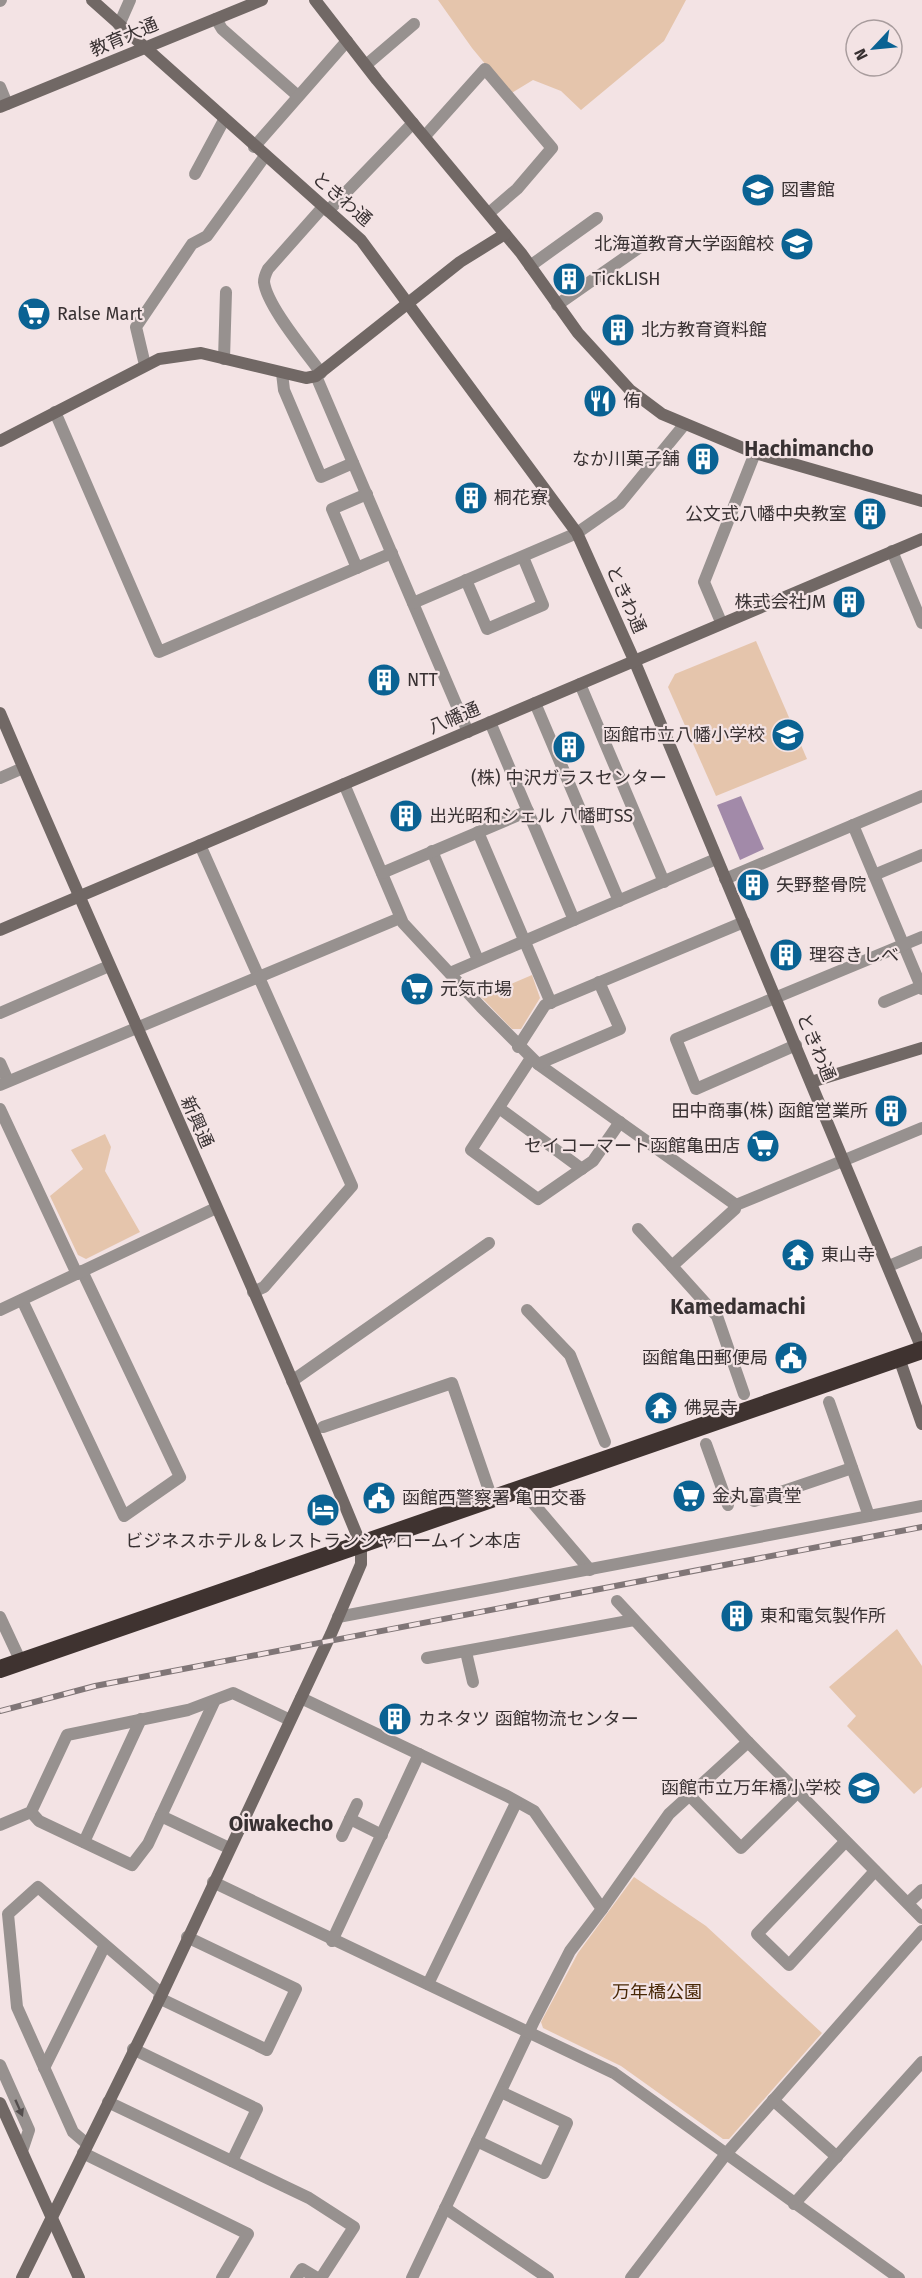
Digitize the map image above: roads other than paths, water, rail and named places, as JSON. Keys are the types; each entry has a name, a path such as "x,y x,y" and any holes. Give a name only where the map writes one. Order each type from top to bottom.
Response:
{"highway":[{"path":"0,1669 922,1350"}],"street":[{"name":"ときわ通","path":"92,0 254,147 361,240 577,533 634,660 889,1266 922,1350"},
{"path":"119,25 130,0"},
{"name":"教育大通","path":"4,105 262,0"},
{"path":"315,0 413,123 489,213 578,333 630,390 662,414 755,453 922,501"},
{"path":"216,19 222,29 298,96"},
{"path":"366,65 414,24"},
{"path":"254,147 347,41"},
{"path":"425,136 485,69 552,148 517,189 489,213"},
{"path":"0,87 4,105"},
{"path":"195,174 224,120"},
{"path":"413,123 325,209 268,269 264,280 268,295 318,374 353,463 468,732"},
{"path":"146,365 136,327 192,244 207,236 265,156"},
{"path":"530,266 597,218"},
{"path":"0,441 159,359 201,353 306,378 318,374 460,262 505,234"},
{"path":"557,305 640,247"},
{"path":"224,359 226,292"},
{"path":"282,373 284,390 321,477 353,463"},
{"path":"55,412 159,652 392,553"},
{"path":"413,603 577,533 620,503 684,425"},
{"path":"722,622 705,582 755,453"},
{"path":"357,568 332,509 367,494"},
{"name":"八幡通","path":"0,930 922,539"},
{"path":"892,551 922,624"},
{"path":"466,580 487,629 543,605 523,557"},
{"path":"580,684 664,882"},
{"path":"535,703 619,901"},
{"name":"新興通","path":"0,713 78,897 292,1381 361,1545"},
{"path":"490,722 574,920"},
{"path":"0,778 23,768"},
{"path":"344,784 400,918 518,1047 736,1205"},
{"path":"725,879 922,796"},
{"path":"382,873 528,811"},
{"path":"853,825 922,987 884,1002"},
{"path":"478,832 551,1003"},
{"path":"200,845 352,1186 264,1287 253,1292"},
{"path":"432,851 478,960"},
{"path":"874,875 922,855"},
{"path":"450,973 716,859"},
{"path":"0,1063 4,1083 400,918"},
{"path":"518,1047 545,1005 744,922"},
{"path":"796,1045 696,1089 676,1039 922,937"},
{"path":"0,1013 109,966"},
{"path":"599,982 620,1029 535,1061 471,1150 538,1198 593,1161 620,1122"},
{"path":"811,1082 922,1048"},
{"path":"499,1108 582,1168"},
{"path":"0,1109 180,1477 124,1516 22,1300"},
{"path":"672,1266 735,1209 736,1205 922,1128"},
{"path":"0,1310 216,1208"},
{"path":"638,1229 717,1316 744,1394"},
{"path":"292,1381 489,1243"},
{"path":"889,1266 922,1252"},
{"path":"527,1310 570,1355 605,1442"},
{"path":"899,1358 922,1424"},
{"path":"323,1427 452,1383 492,1499"},
{"path":"829,1402 869,1516"},
{"path":"706,1444 728,1505"},
{"path":"754,1501 852,1468"},
{"path":"521,1489 590,1570"},
{"path":"338,1617 922,1506"},
{"path":"22,2278 160,1996 301,1698 361,1564 361,1545"},
{"path":"617,1601 748,1742 922,1918"},
{"path":"0,1617 21,1662"},
{"path":"427,1658 634,1620"},
{"path":"466,1652 473,1682"},
{"path":"0,1824 31,1812 67,1735 214,1702 233,1694 290,1720"},
{"path":"301,1698 507,1796 534,1812 602,1909"},
{"path":"31,1812 39,1821 132,1865 148,1844 214,1702"},
{"path":"84,1842 141,1719"},
{"path":"412,2278 570,1951 669,1814 748,1742"},
{"path":"332,1941 419,1754"},
{"path":"690,1796 741,1848 798,1792"},
{"path":"428,1984 516,1803"},
{"path":"342,1836 357,1804"},
{"path":"161,1816 229,1848"},
{"path":"350,1819 382,1834"},
{"path":"845,1842 757,1934 789,1965 874,1871"},
{"path":"213,1882 332,1941 530,2031 614,2073 899,2278"},
{"path":"187,1937 296,1989 267,2050 160,1996 38,1887 8,1914 17,2007 73,2132 85,2149 248,2234 222,2278"},
{"path":"908,1903 922,1890"},
{"path":"631,2278 726,2154 922,1931"},
{"path":"44,2068 104,1947"},
{"path":"133,2049 257,2109 232,2161"},
{"path":"794,2204 922,2062"},
{"path":"0,2065 29,2130 21,2151"},
{"path":"477,2141 544,2173 567,2123 501,2092"},
{"path":"773,2100 837,2157"},
{"path":"108,2102 309,2198 354,2227 319,2278 302,2269 296,2278"},
{"path":"0,2103 4,2125 21,2151 79,2278"},
{"path":"445,2208 548,2278"}],"railway":[{"path":"0,1711 95,1686 922,1527"}],"place":[{"name":"図書館","path":"758,190"},
{"name":"北海道教育大学函館校","path":"797,244"},
{"name":"TickLISH","path":"569,279"},
{"name":"Ralse Mart","path":"34,314"},
{"name":"北方教育資料館","path":"618,330"},
{"name":"侑","path":"600,401"},
{"name":"なか川菓子舗","path":"703,459"},
{"name":"桐花寮","path":"471,498"},
{"name":"公文式八幡中央教室","path":"870,514"},
{"name":"株式会社JM","path":"849,602"},
{"name":"NTT","path":"384,680"},
{"name":"函館市立八幡小学校","path":"788,735"},
{"name":"(株) 中沢ガラスセンター","path":"569,747"},
{"name":"出光昭和シェル 八幡町SS","path":"406,816"},
{"name":"矢野整骨院","path":"753,885"},
{"name":"理容きしべ","path":"786,955"},
{"name":"元気市場","path":"417,989"},
{"name":"田中商事(株) 函館営業所","path":"891,1111"},
{"name":"セイコーマート函館亀田店","path":"763,1146"},
{"name":"東山寺","path":"798,1255"},
{"name":"函館亀田郵便局","path":"791,1358"},
{"name":"佛晃寺","path":"661,1408"},
{"name":"金丸富貴堂","path":"689,1496"},
{"name":"函館西警察署 亀田交番","path":"379,1498"},
{"name":"ビジネスホテル＆レストランシャロームイン本店","path":"323,1510"},
{"name":"東和電気製作所","path":"737,1616"},
{"name":"カネタツ 函館物流センター","path":"395,1719"},
{"name":"函館市立万年橋小学校","path":"864,1788"}],"district":[{"name":"Hachimancho","path":"809,449"},
{"name":"Kamedamachi","path":"738,1307"},
{"name":"Oiwakecho","path":"281,1824"}],"park label":[{"name":"万年橋公園","path":"657,1992"}]}
